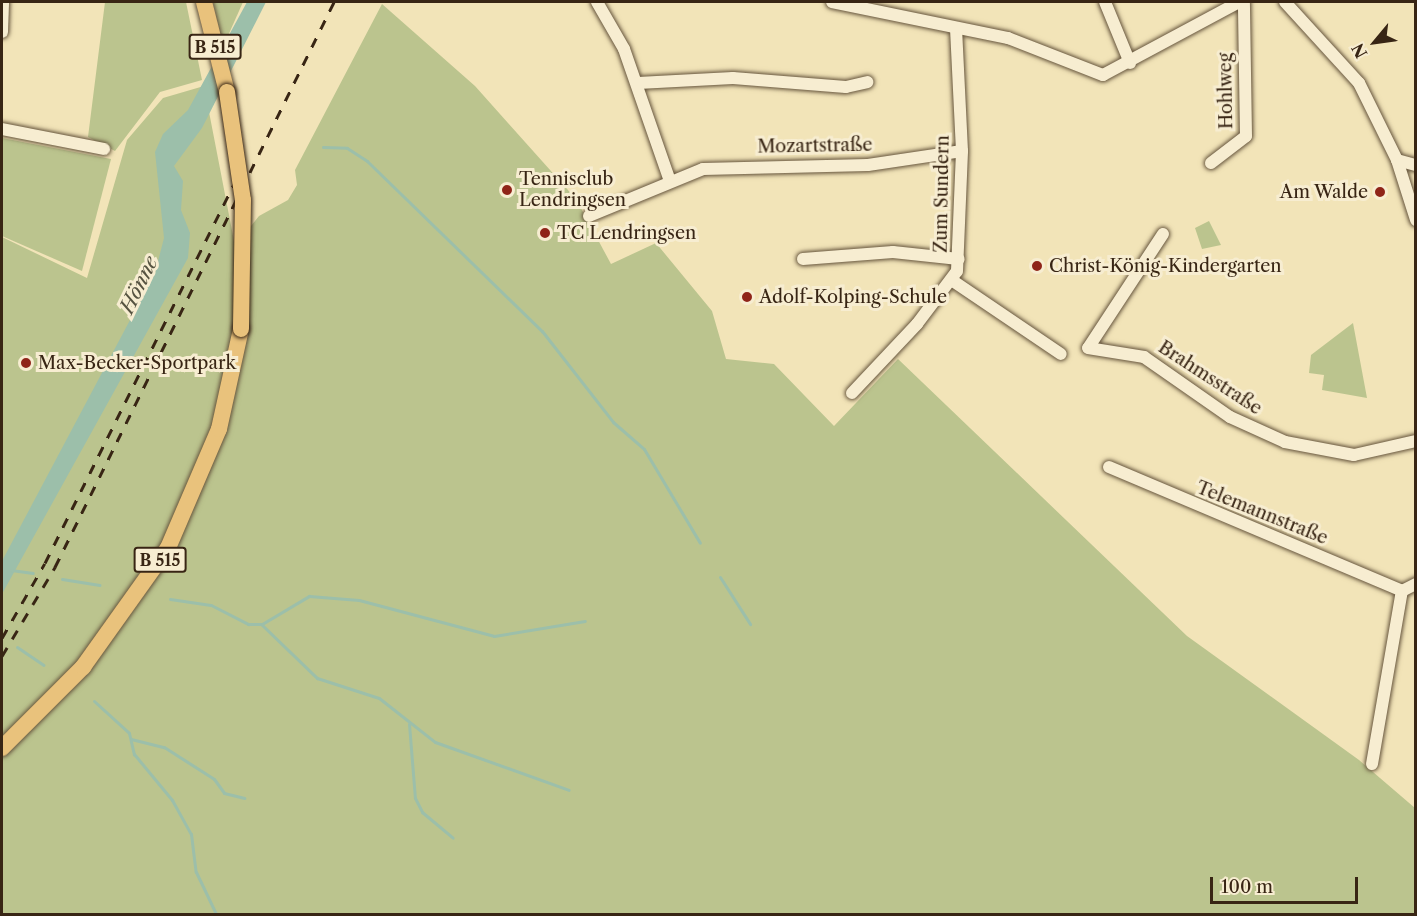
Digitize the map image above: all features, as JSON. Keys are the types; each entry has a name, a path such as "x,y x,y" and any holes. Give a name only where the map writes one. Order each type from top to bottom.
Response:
{"main road":[{"name":"B 515","path":"2,748 83,667 168,548 219,429 241,329 243,200 229,103 204,2"}],"street":[{"path":"2,32 3,2"},
{"path":"597,2 638,83 670,181"},
{"path":"832,2 1032,46 1090,73 1103,75 1130,63 1242,2"},
{"path":"1105,2 1130,63"},
{"name":"Hohlweg","path":"1211,163 1246,136 1242,2"},
{"path":"1285,2 1359,83 1397,160 1416,220"},
{"name":"Zum Sundern","path":"852,393 953,280 959,259 962,151 956,29"},
{"path":"638,83 733,78 846,87 867,82"},
{"path":"2,129 104,149"},
{"name":"Mozartstraße","path":"589,216 703,169 746,164 868,165 962,151"},
{"path":"1397,160 1416,165"},
{"name":"Brahmsstraße","path":"1163,234 1088,348 1144,357 1230,417 1285,442 1354,455 1416,441"},
{"path":"803,259 893,252 959,259"},
{"path":"953,280 1061,354"},
{"name":"Telemannstraße","path":"1109,467 1402,591"},
{"path":"1372,764 1402,591 1416,584"}],"shaded area":[{"path":"105,2 186,2 202,80 160,92 115,151 88,137"},
{"path":"213,2 243,2 223,47"},
{"path":"247,2 266,2 202,128 174,166 183,181 181,210 190,233 188,258 2,594 2,561 155,273 164,238 155,152 163,134 188,110"},
{"path":"382,4 475,86 576,199 611,264 656,243 712,311 726,359 774,364 834,426 898,359 1187,636 1359,760 1415,808 1415,914 2,914 2,237 87,278 127,140 163,98 204,86 235,246 259,216 288,200 297,185 295,170"},
{"path":"2,138 111,159 82,271 2,236"},
{"path":"1209,221 1221,245 1202,249 1195,228"},
{"path":"1353,323 1367,398 1322,390 1324,375 1309,373 1311,355"}],"waterway":[{"path":"323,147 347,148 367,161 542,331 613,422 644,449 700,543"},
{"path":"11,570 33,573"},
{"path":"720,577 750,624"},
{"path":"62,579 100,585"},
{"path":"262,624 309,596 359,600 494,636 585,621"},
{"path":"170,599 211,605 248,624 261,624 317,678 379,698 435,742 569,790"},
{"path":"17,647 44,665"},
{"path":"94,701 129,733 134,754 172,800 191,834 196,872 216,914"},
{"path":"409,724 415,798 422,812 453,838"},
{"path":"131,739 164,747 214,779 224,793 244,798"}],"railway":[{"path":"2,656 55,567 334,2"},
{"path":"2,638 45,563 239,174"}],"place":[{"name":"Tennisclub Lendringsen","path":"507,190"},
{"name":"Am Walde","path":"1380,192"},
{"name":"TC Lendringsen","path":"545,233"},
{"name":"Christ-König-Kindergarten","path":"1037,266"},
{"name":"Adolf-Kolping-Schule","path":"747,297"},
{"name":"Max-Becker-Sportpark","path":"26,363"}],"water label":[{"name":"Hönne","path":"139,285"}]}
